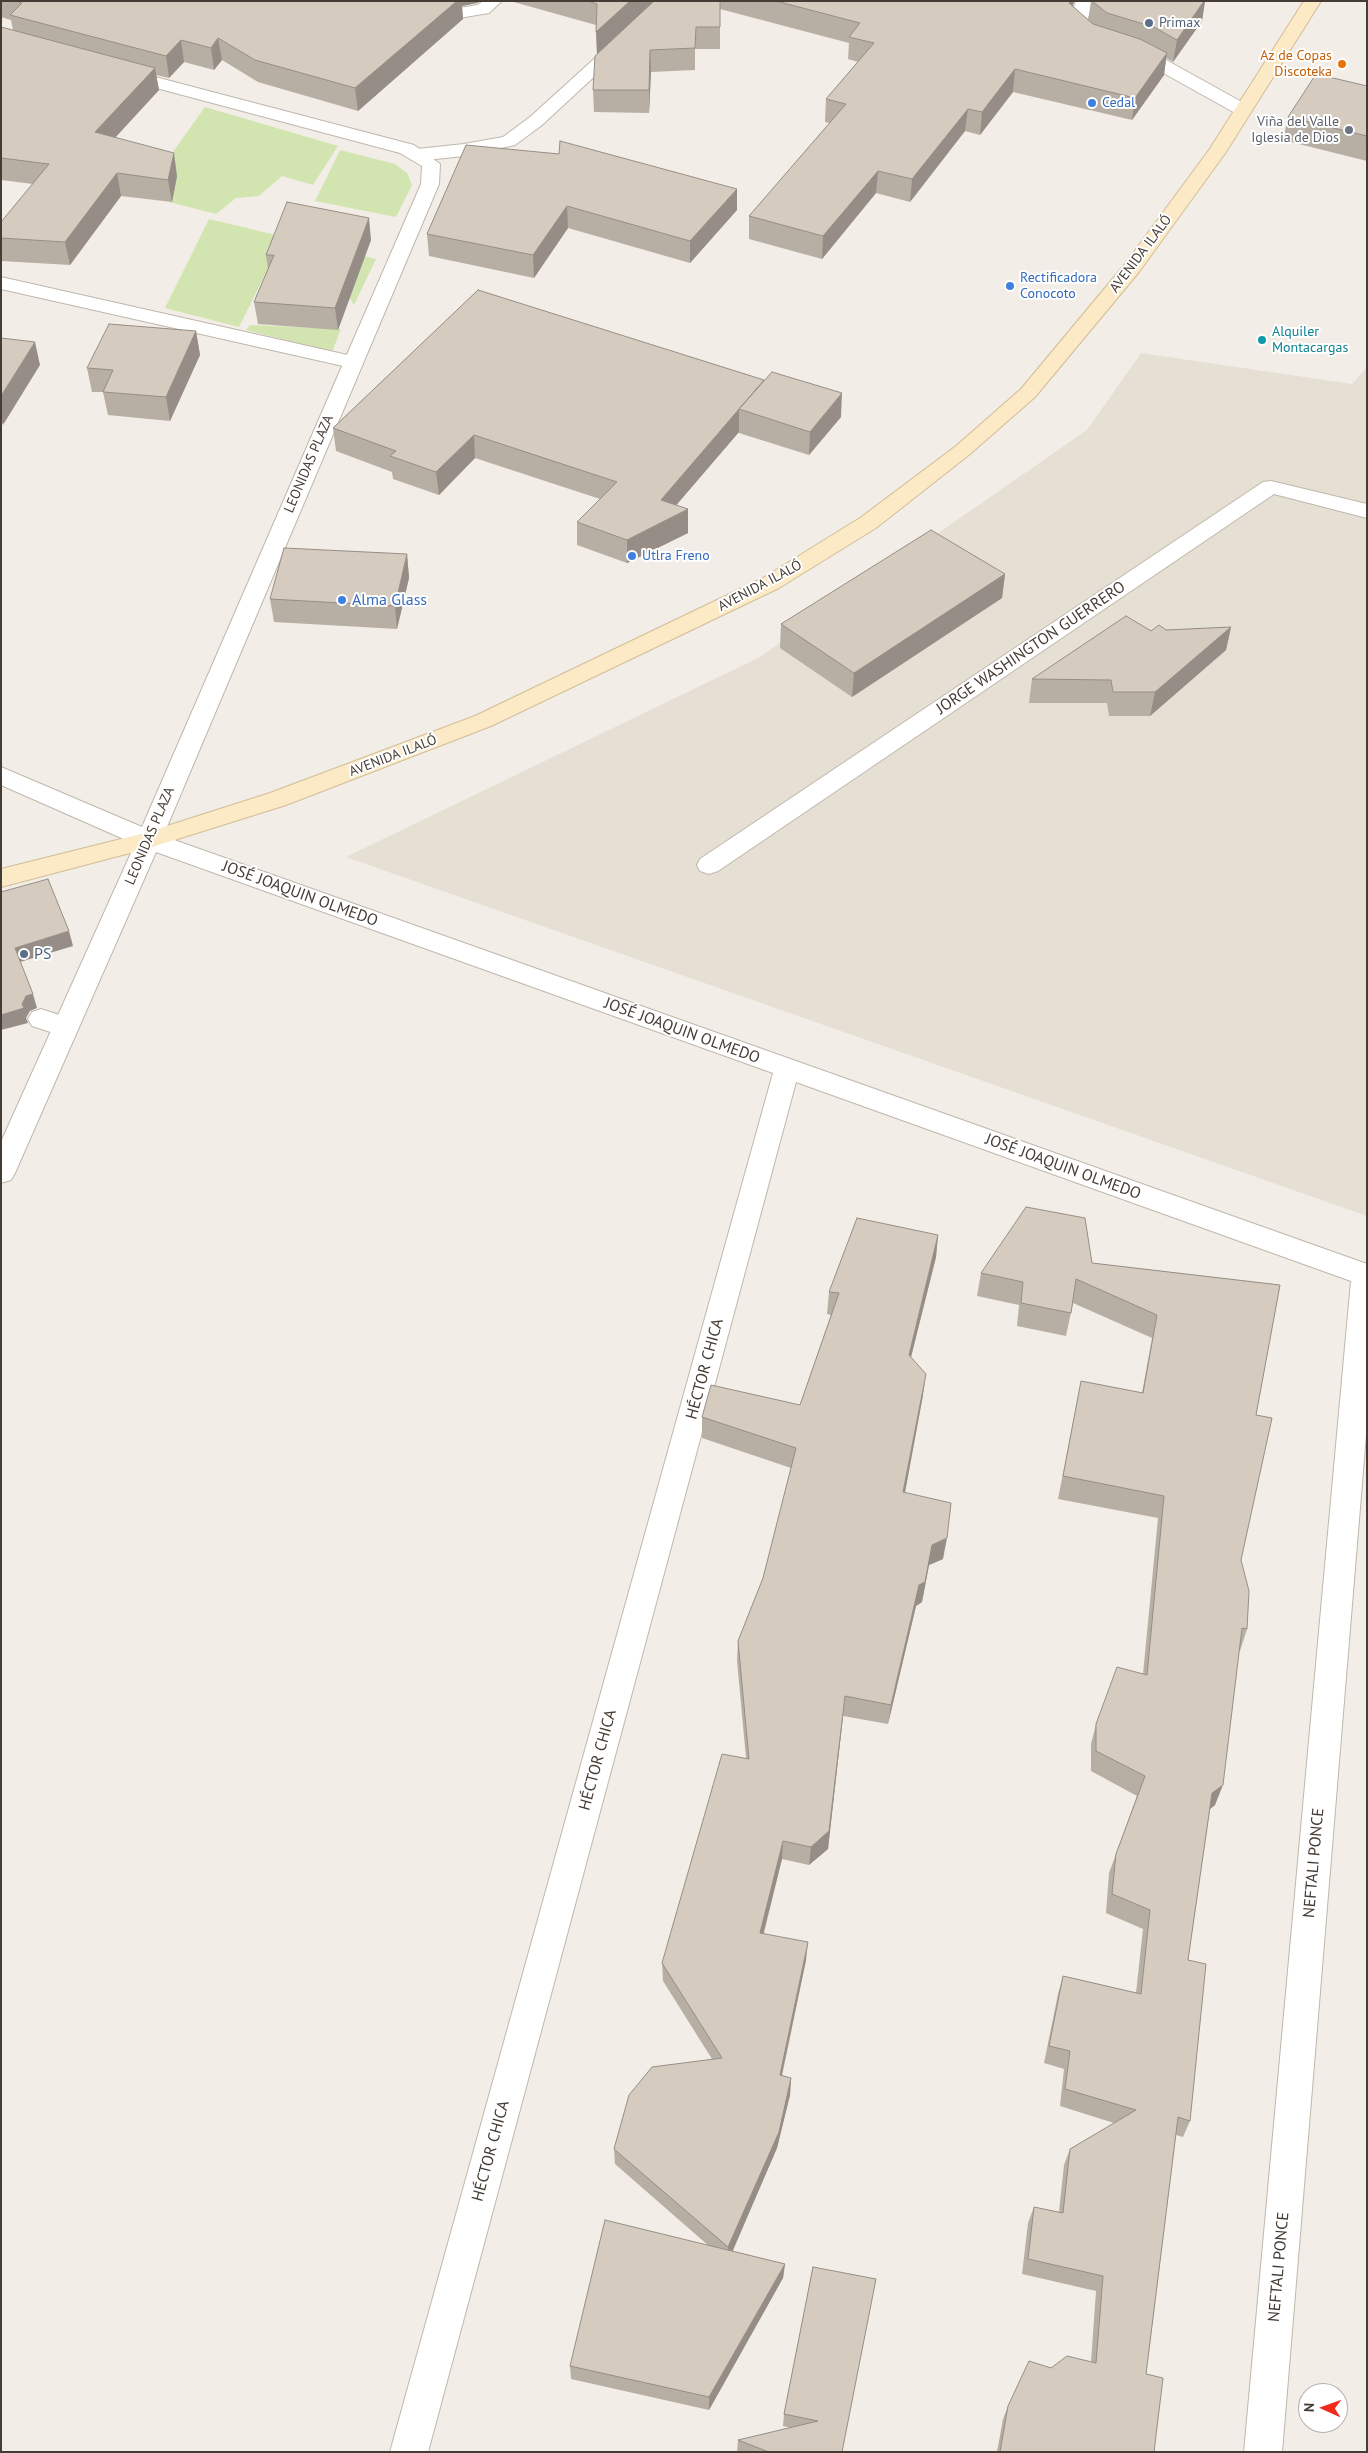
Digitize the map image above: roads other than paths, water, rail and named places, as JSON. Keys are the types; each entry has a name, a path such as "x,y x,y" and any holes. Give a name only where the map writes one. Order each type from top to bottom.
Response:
{"main road":[{"name":"AVENIDA ILALÓ","path":"1,878 149,840 278,799 483,722 771,583 868,523 963,450 1028,393 1132,268 1216,152 1313,1"}],"street":[{"path":"372,1 422,14 447,15 483,9 494,1"},
{"path":"417,155 464,150 509,141 536,121 668,1"},
{"path":"1085,1 1077,24 1097,41 1139,53 1187,77 1243,110"},
{"path":"1139,53 1147,37"},
{"name":"LEONIDAS PLAZA","path":"1,1173 149,840 352,362 430,184 431,164 407,149 98,66"},
{"path":"1,283 352,362"},
{"name":"JORGE WASHINGTON GUERRERO","path":"710,865 1272,487 1367,511"},
{"name":"JOSÉ JOAQUIN OLMEDO","path":"1,775 149,840 1366,1275"},
{"path":"41,1019 66,1027"},
{"name":"HÉCTOR CHICA","path":"409,2452 787,1068"},
{"name":"NEFTALI PONCE","path":"1263,2452 1366,1275"}],"place":[{"name":"Primax","path":"1149,23"},
{"name":"Az de Copas Discoteka","path":"1342,64"},
{"name":"Cedal","path":"1092,103"},
{"name":"Viña del Valle Iglesia de Dios","path":"1349,130"},
{"name":"Rectificadora Conocoto","path":"1010,286"},
{"name":"Alquiler Montacargas","path":"1262,340"},
{"name":"Utlra Freno","path":"632,556"},
{"name":"Alma Glass","path":"342,600"},
{"name":"PS","path":"24,954"}]}
